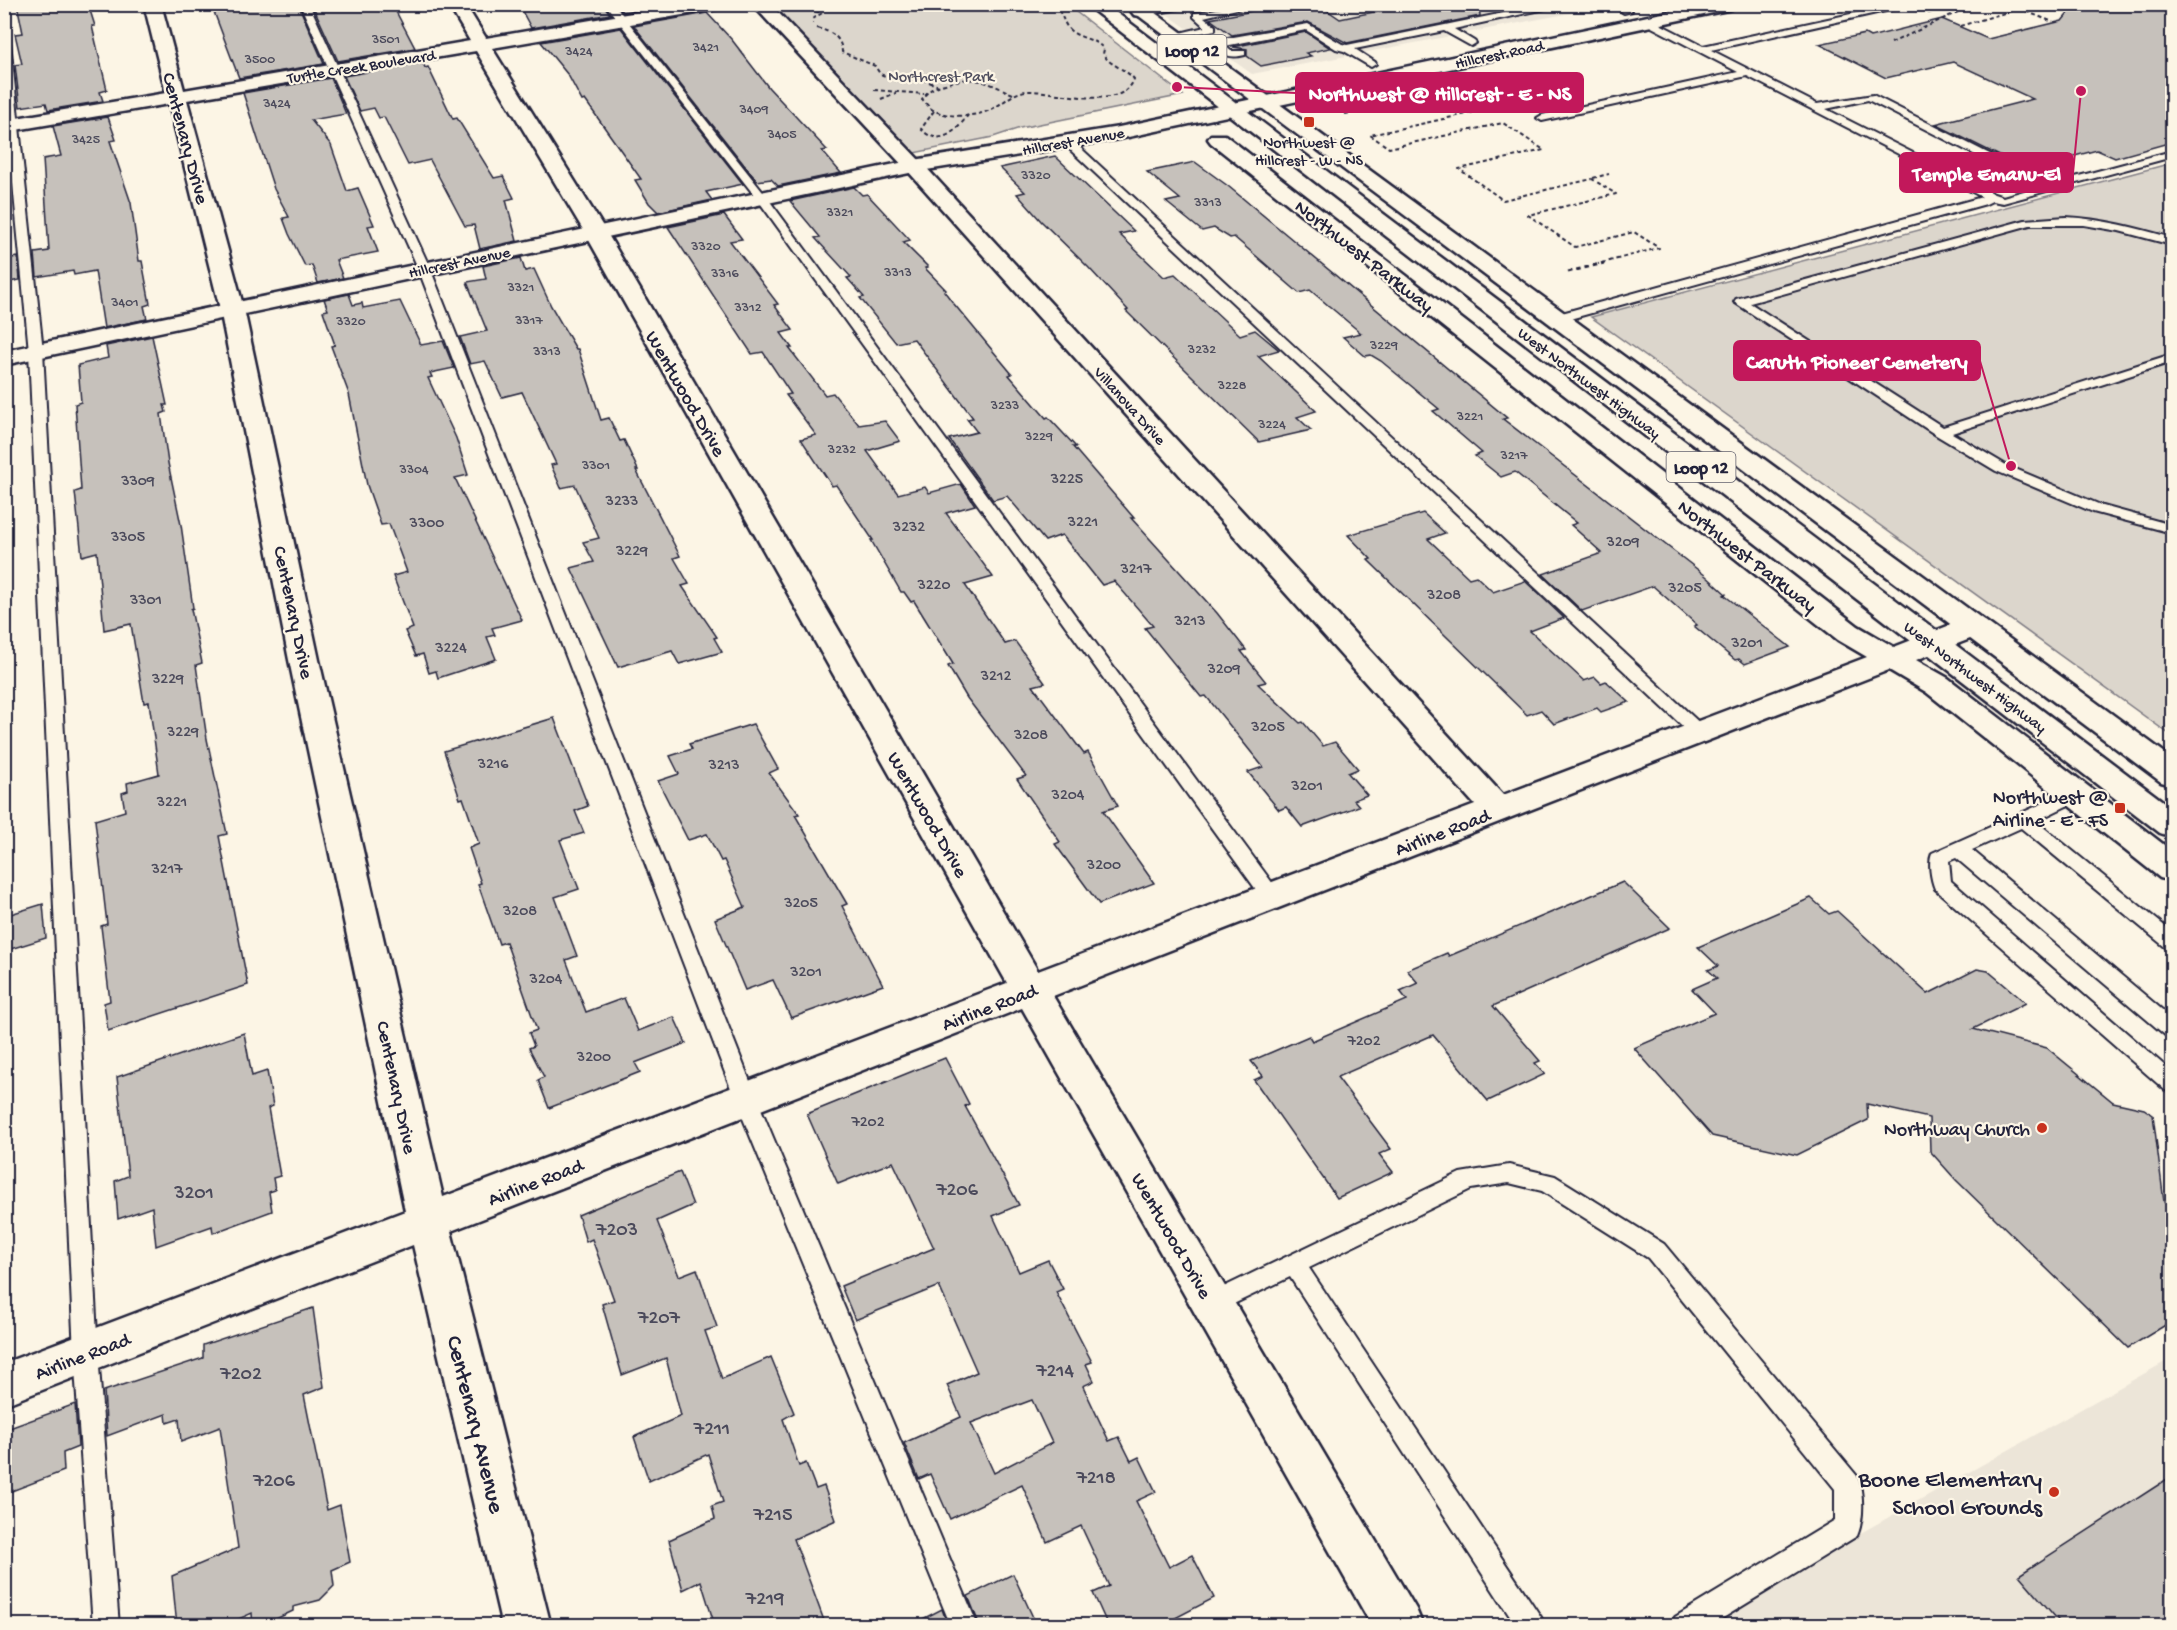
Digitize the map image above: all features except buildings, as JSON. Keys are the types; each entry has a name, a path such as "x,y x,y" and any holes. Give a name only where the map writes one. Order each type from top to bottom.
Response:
{"street":[{"name":"Centenary Drive","path":"152,4 232,309 304,660 428,1222"},
{"name":"Wentwood Drive","path":"456,4 596,233 1030,990 1400,1626"},
{"name":"Turtle Creek Boulevard","path":"8,125 717,4"},
{"name":"Villanova Drive","path":"760,4 914,166 1498,810"},
{"name":"West Northwest Highway","path":"1092,4 1229,97 1932,643 2172,825"},
{"path":"1135,8 1175,4"},
{"name":"Hillcrest Road","path":"1229,97 1262,102 1620,8 1660,4"},
{"name":"Hillcrest Road","path":"1229,97 1371,64 1649,22 1732,4"},
{"name":"West Northwest Highway","path":"1135,8 1197,54 1229,97"},
{"path":"1620,8 1649,22"},
{"name":"Hillcrest Avenue","path":"1140,109 1229,97"},
{"name":"Hillcrest Avenue","path":"4,358 914,166 1119,133 1229,97"},
{"name":"West Northwest Highway","path":"1262,102 2172,774"},
{"name":"Hillcrest Avenue","path":"914,166 954,153 1108,116"},
{"name":"Northwest Parkway","path":"1218,139 1848,633 1937,685 2172,869"},
{"name":"Airline Road","path":"4,1384 1973,627"},
{"name":"Centenary Avenue","path":"428,1222 527,1626"}],"lane":[{"path":"304,4 424,268 747,1099 965,1626"},
{"path":"609,4 762,198 1272,897"},
{"path":"1172,36 1212,28 1197,15 1236,8 1231,4"},
{"path":"1242,53 1229,54 1220,45 1225,41 1308,27 1339,47 1347,48 1564,4"},
{"path":"1702,49 1912,4"},
{"path":"1649,22 1990,197 2003,200 2172,154"},
{"path":"1445,28 1474,48"},
{"path":"4,33 8,125 36,351 86,1354 106,1626"},
{"path":"1347,48 1371,64"},
{"path":"1197,54 1223,49"},
{"path":"1542,118 1747,73"},
{"path":"1815,108 1869,97 2048,188"},
{"path":"1067,141 1699,732"},
{"path":"1555,319 1962,207 1990,197"},
{"path":"2172,242 2129,229 2093,222 2060,218 2029,222 1740,302 1941,432 2001,468 2098,509 2172,530"},
{"path":"1941,432 2172,358"},
{"path":"2077,794 1939,858 1942,884 2172,1084"},
{"path":"2022,819 2172,942"},
{"path":"1958,849 2172,1029"},
{"path":"1213,1303 1468,1180 1509,1174 1547,1184 1611,1221 1656,1251 1848,1485 1848,1527 1684,1626"},
{"path":"1294,1264 1532,1626"}],"path":[{"path":"790,4 822,14 813,19 812,25 838,37 842,44 842,52 875,66 880,74 888,77 924,80 939,86"},
{"path":"812,11 822,4"},
{"path":"1013,94 990,110 968,114 934,111 922,99 928,89 956,79 974,78 1013,94 1044,91 1067,97 1098,98 1113,95 1132,85 1134,79 1130,72 1109,63 1103,54 1104,49 1094,40 1071,31 1067,27 1066,17 1052,4"},
{"path":"1891,43 1976,4"},
{"path":"2007,4 2053,22"},
{"path":"1960,26 2035,4"},
{"path":"869,89 924,93"},
{"path":"1345,114 1455,91 1485,110 1370,135 1389,148 1503,123 1544,150 1459,170 1503,200 1609,174"},
{"path":"879,105 879,102 887,95 901,92"},
{"path":"934,111 921,129 925,134 935,137 948,136 956,132 968,114"},
{"path":"1568,272 1659,248 1634,232 1575,247 1528,215 1616,194 1592,178"}],"shaded area":[{"path":"1154,5 1613,5 1252,74"},
{"name":"Boone Elementary School Grounds","path":"2172,1358 2172,1625 1697,1625"}],"green space":[{"name":"Northcrest Park","path":"770,5 1067,5 1183,95 1020,128 993,137 914,153"},
{"path":"2172,163 2172,736 1591,317"}],"place":[{"name":"Northwest @ Hillcrest - E - NS","path":"1177,87"},
{"name":"Temple Emanu-El","path":"2081,91"},
{"name":"Northwest @ Hillcrest - W - NS","path":"1309,122"},
{"name":"Caruth Pioneer Cemetery","path":"2011,466"},
{"name":"Northwest @ Airline - E - FS","path":"2120,808"},
{"name":"Northway Church","path":"2042,1128"},
{"name":"Boone Elementary School Grounds","path":"2054,1492"}]}
